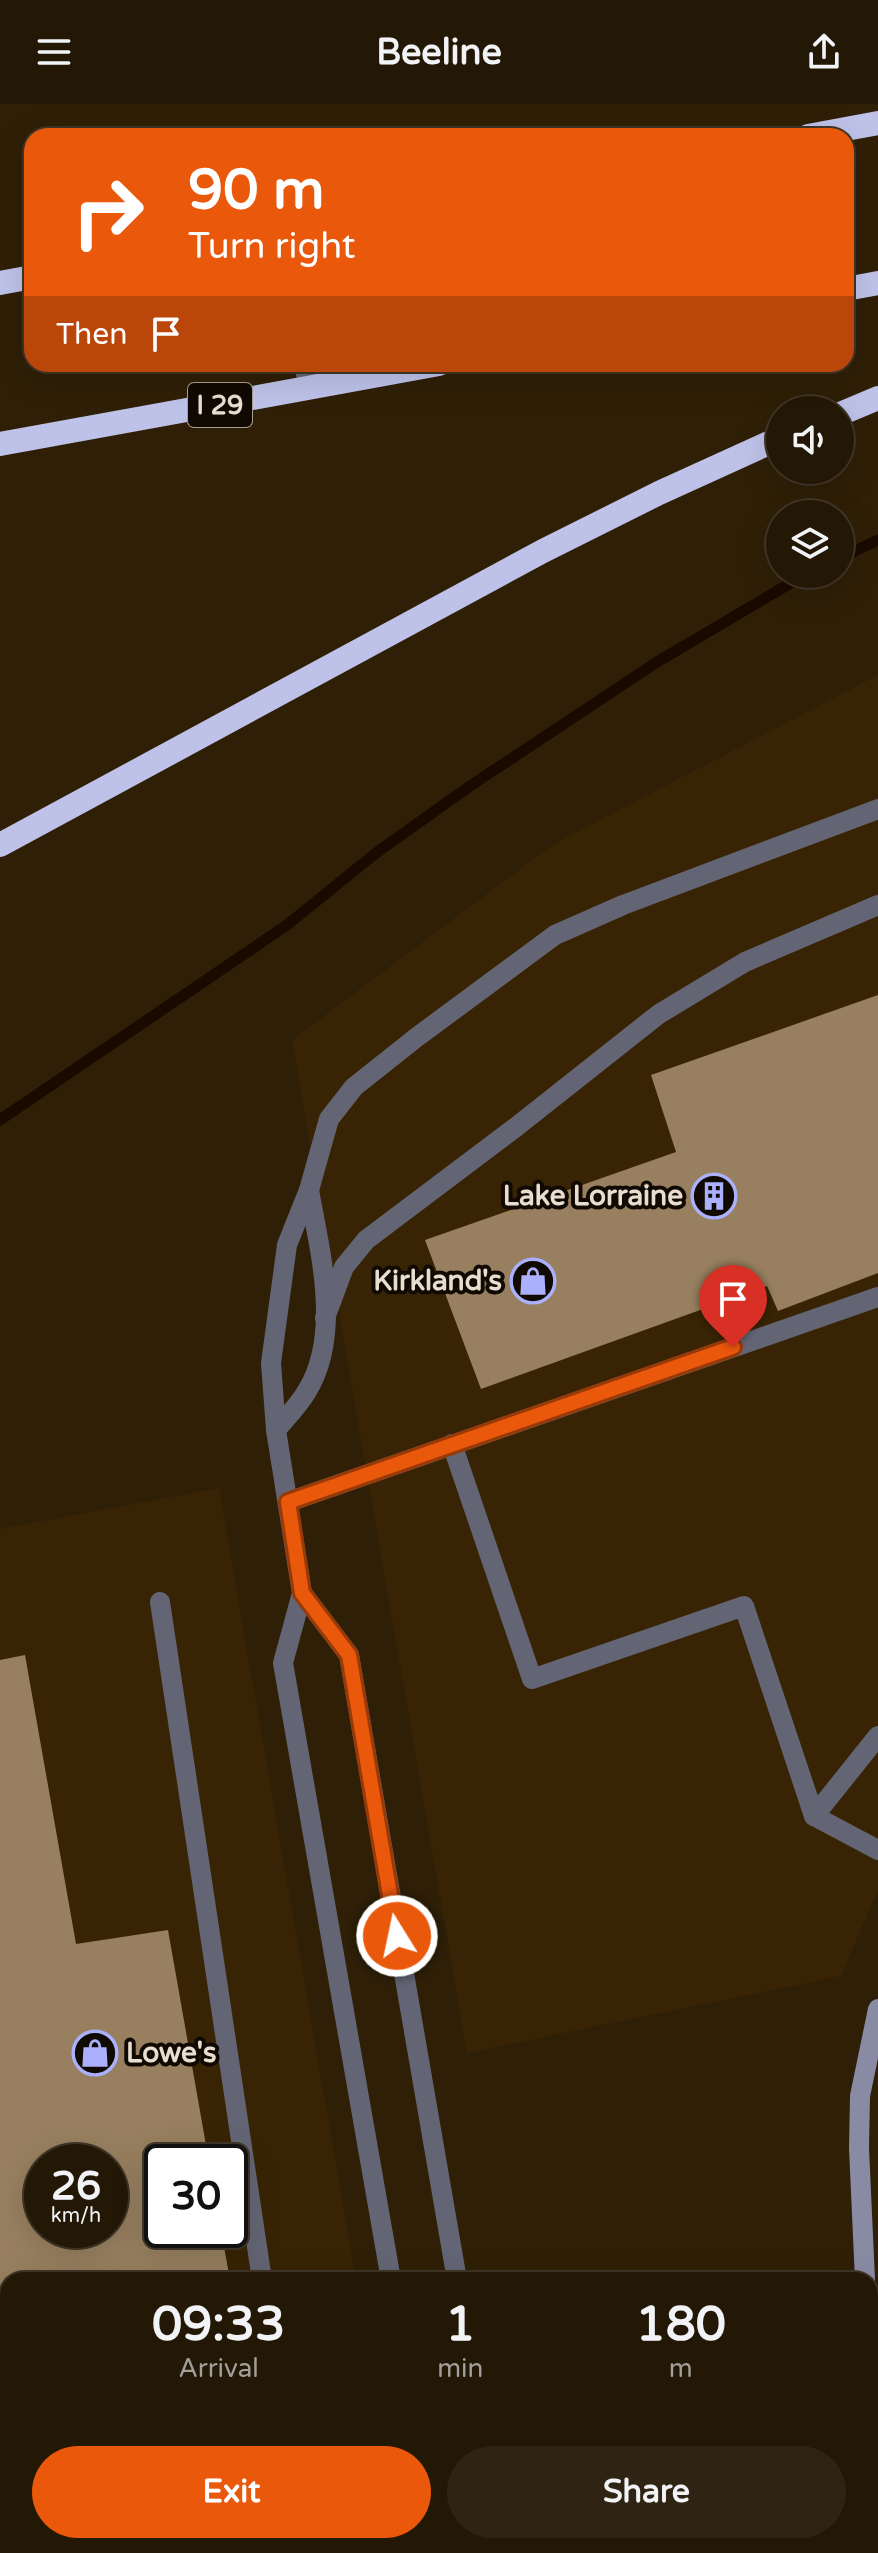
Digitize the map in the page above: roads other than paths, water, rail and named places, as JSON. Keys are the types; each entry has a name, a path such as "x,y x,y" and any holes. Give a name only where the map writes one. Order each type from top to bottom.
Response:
{"highway":[{"path":"851,128 878,123"},
{"path":"0,283 24,278"},
{"path":"854,288 878,283"},
{"name":"I 29","path":"0,444 306,376 350,372"},
{"path":"854,408 878,398"},
{"path":"0,845 543,551 766,445"}],"street":[{"path":"390,2272 283,1663 302,1593 276,1430 271,1363 287,1245 309,1190 329,1119 354,1087 555,935 623,905 878,809"},
{"path":"325,1318 344,1267 366,1240 659,1014 745,962 878,905"},
{"path":"276,1430 307,1392 319,1365 325,1339 324,1276 309,1190"},
{"path":"288,1502 878,1297"},
{"path":"452,1444 532,1679 744,1606 814,1816 878,1850"},
{"path":"302,1593 349,1655 456,2272"},
{"path":"160,1602 261,2272"},
{"path":"814,1816 878,1736"},
{"path":"865,2272 860,2096 878,2009"}],"waterway":[{"path":"854,551 878,540"},
{"path":"0,1120 287,925 376,853 470,786 657,662 782,588"}],"place":[{"name":"Lake Lorraine","path":"714,1196"},
{"name":"Kirkland's","path":"533,1281"},
{"name":"Lowe's","path":"95,2053"}]}
